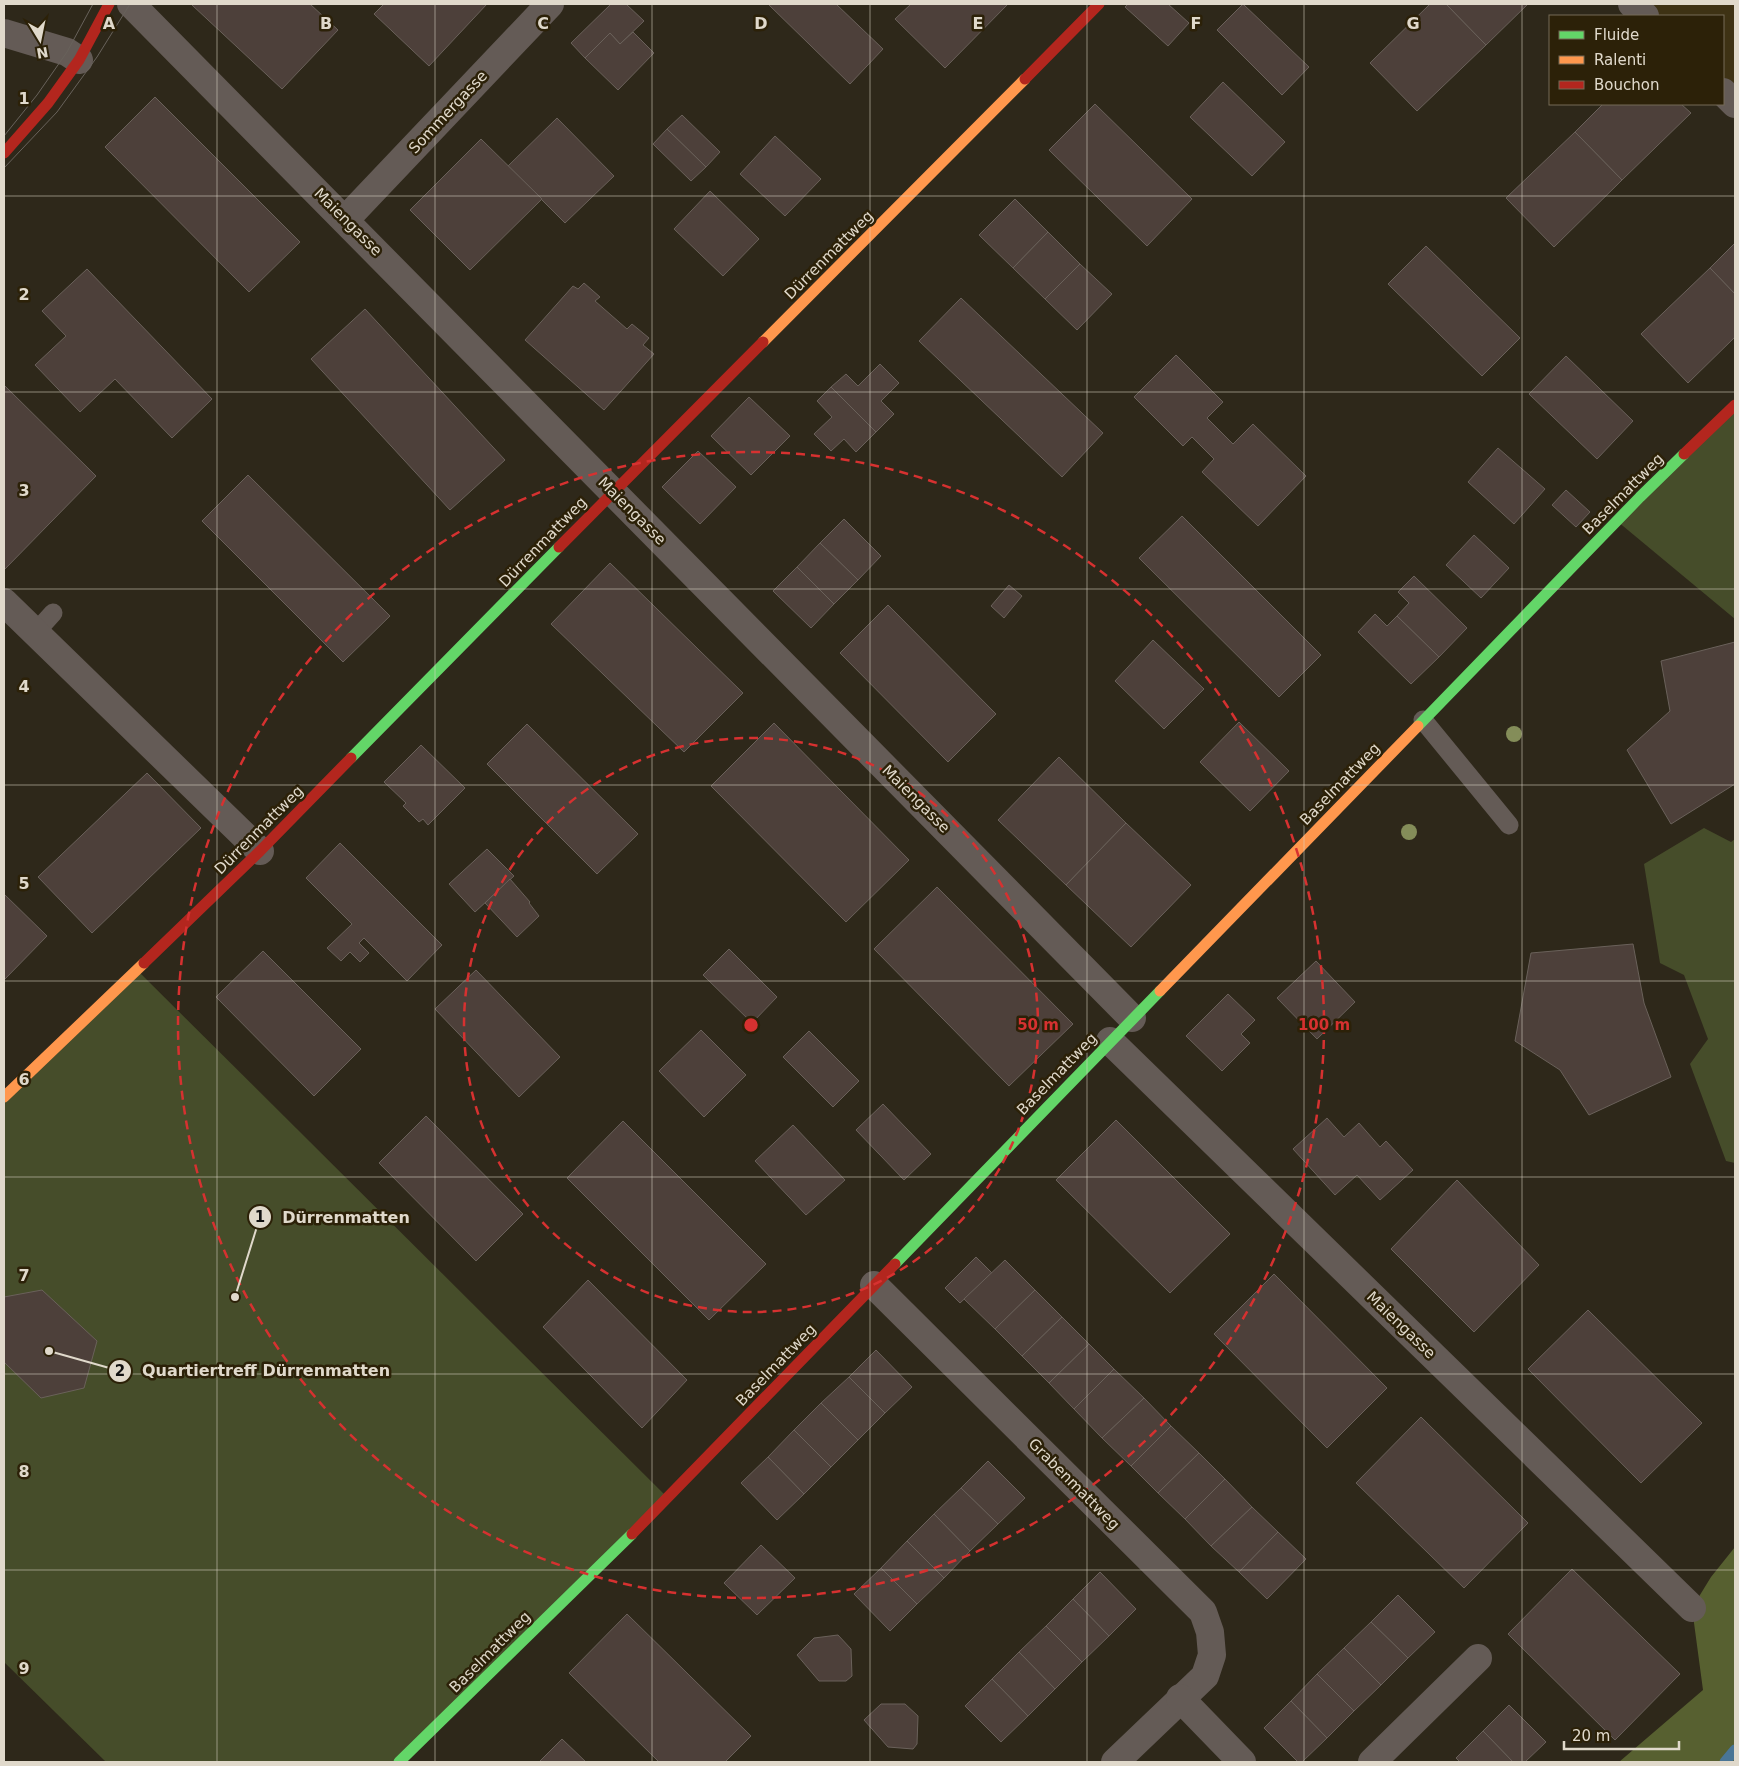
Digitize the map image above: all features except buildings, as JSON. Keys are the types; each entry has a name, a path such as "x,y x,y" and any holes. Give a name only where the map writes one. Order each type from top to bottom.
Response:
{"street":[{"path":"4,153 48,103 79,60 109,4"},
{"name":"Maiengasse","path":"131,4 1132,1018"},
{"name":"Sommergasse","path":"345,220 550,4"},
{"name":"Dürrenmattweg","path":"4,1097 260,851 613,492 1100,4"},
{"path":"1632,4 1644,15"},
{"path":"4,33 67,52 79,60"},
{"path":"1724,93 1735,104"},
{"name":"Baselmattweg","path":"399,1762 668,1498 1132,1018 1640,497 1735,405"},
{"path":"4,602 190,772 260,851"},
{"name":"Maiengasse","path":"1110,1041 1692,1608"},
{"name":"Grabenmattweg","path":"874,1285 1203,1612 1210,1632 1212,1655 1205,1676 1115,1762"},
{"path":"1372,1762 1478,1658"},
{"path":"1180,1698 1242,1762"}],"lane":[{"path":"35,632 53,613"},
{"path":"1423,720 1508,825"}],"shaded area":[{"path":"1632,4 1735,4 1735,104 1724,93 1724,15 1644,15"}],"green space":[{"path":"1735,405 1735,619 1617,521"},
{"path":"1704,828 1731,842 1735,839 1735,1163 1726,1161 1690,1064 1708,1039 1684,975 1660,963 1644,864"},
{"path":"136,969 668,1498 399,1762 106,1762 4,1662 4,1097"},
{"path":"1735,1547 1735,1762 1619,1762 1703,1690 1692,1608 1711,1577"}],"waterway":[{"path":"1725,1762 1735,1750"}],"tram line":[{"path":"4,136 37,95 67,52 93,4"},
{"path":"4,168 57,112 97,57 130,4"}],"traffic: fast":[{"path":"1418,726 1684,454"},
{"path":"351,758 559,547"},
{"path":"895,1264 1160,991"},
{"path":"399,1762 632,1534"}],"traffic: slow":[{"path":"763,342 1025,79"},
{"path":"1160,991 1418,726"},
{"path":"4,1097 144,963"}],"traffic: jam":[{"path":"4,153 48,103 79,60 109,4"},
{"path":"1025,79 1099,4"},
{"path":"559,547 763,342"},
{"path":"1684,454 1735,405"},
{"path":"144,963 260,851 351,758"},
{"path":"632,1534 895,1264"}],"place":[{"name":"Dürrenmatten","path":"235,1297"},
{"name":"Quartiertreff Dürrenmatten","path":"49,1351"}]}
